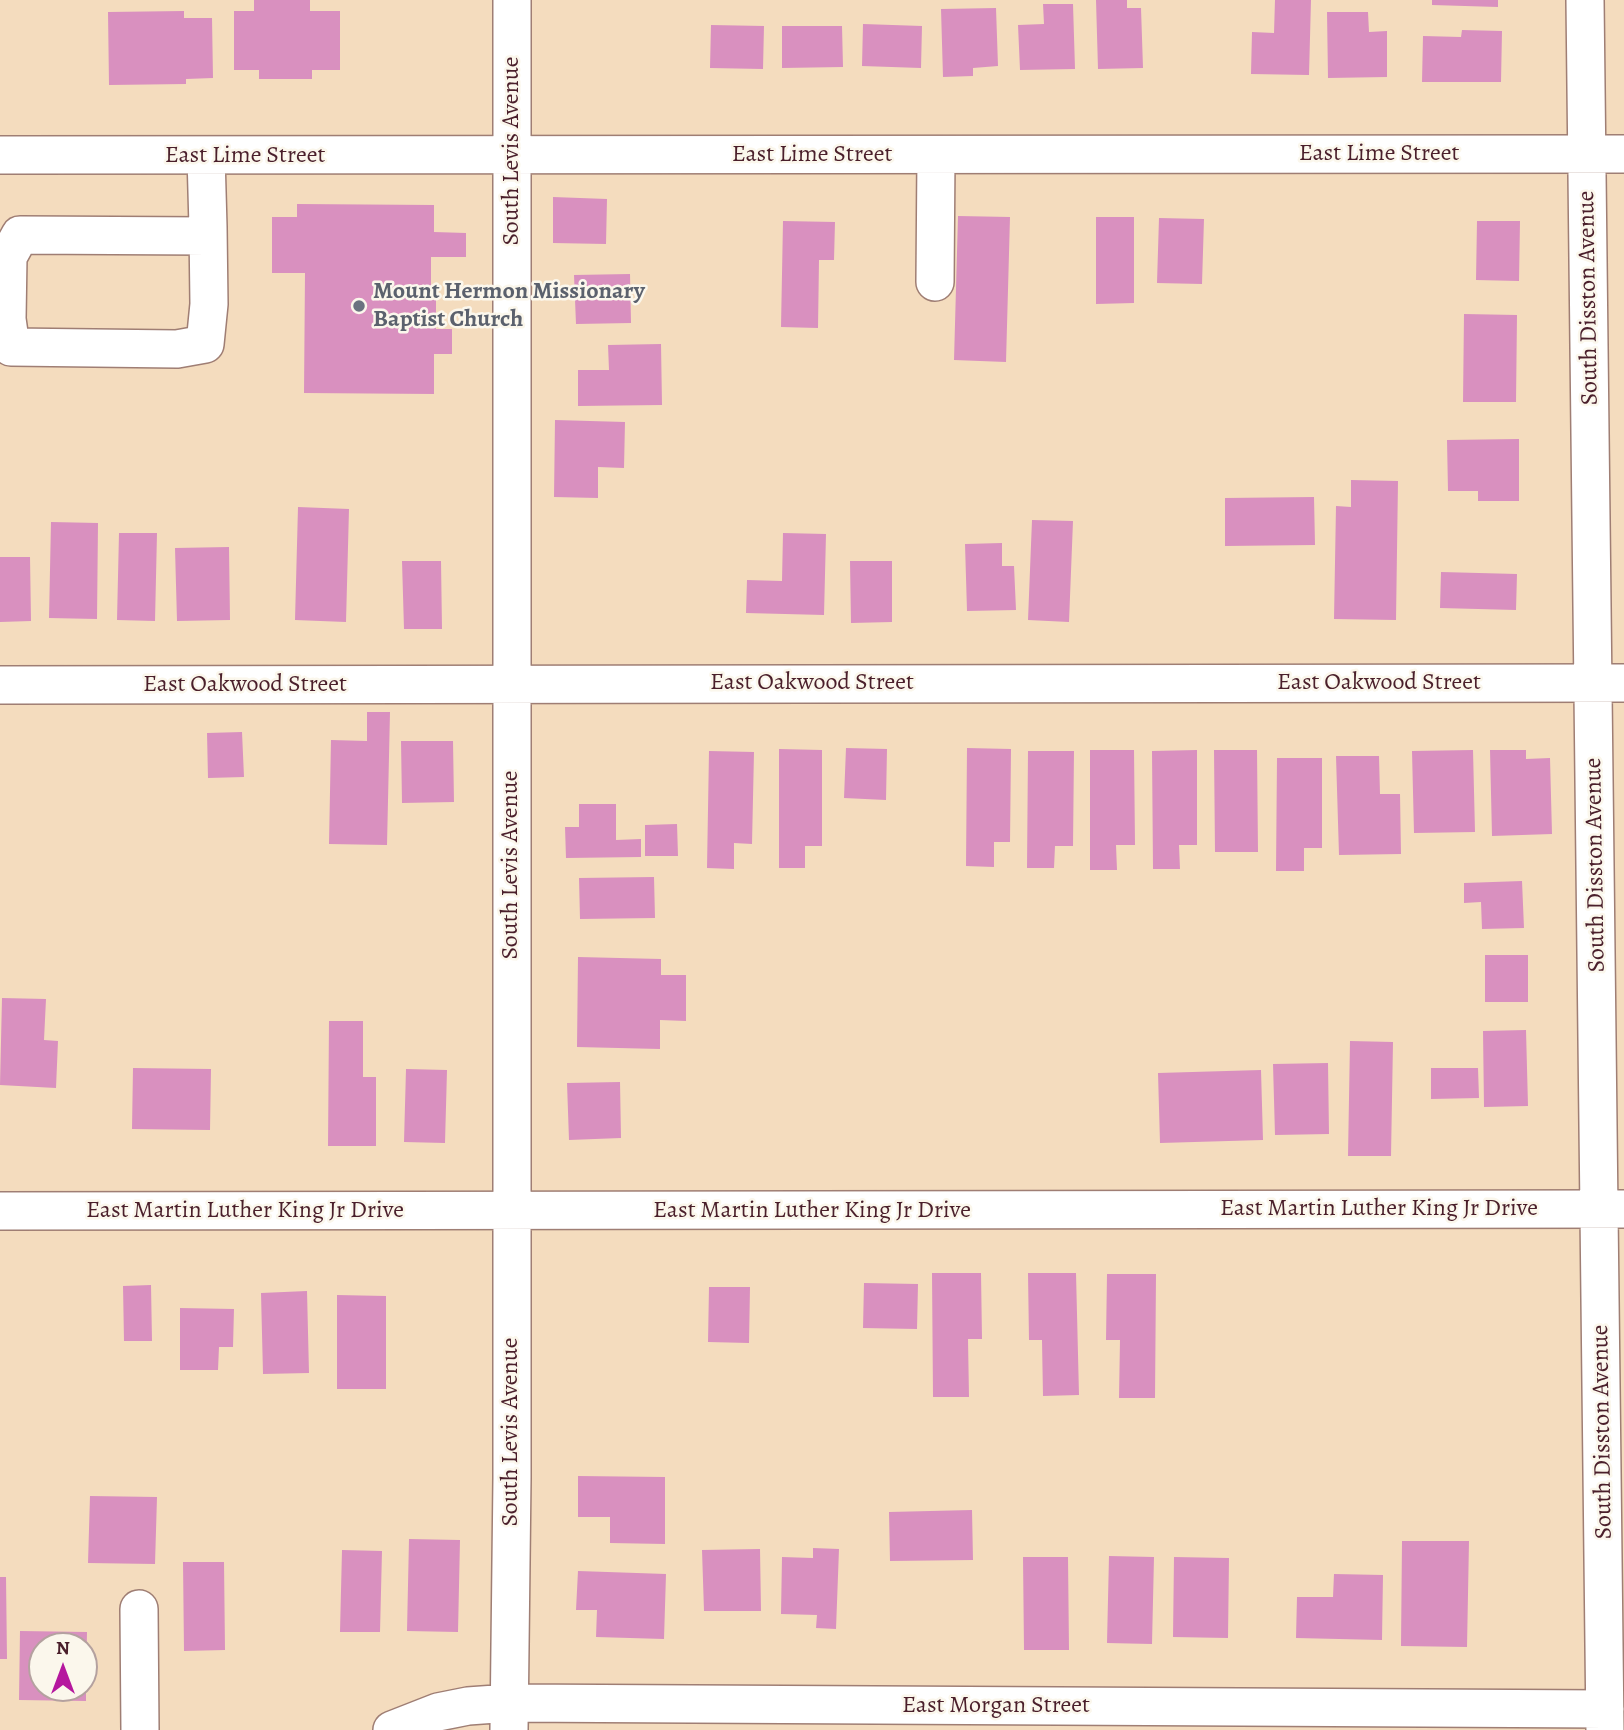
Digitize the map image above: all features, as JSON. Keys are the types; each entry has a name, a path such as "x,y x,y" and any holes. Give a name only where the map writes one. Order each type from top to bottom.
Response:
{"street":[{"name":"South Levis Avenue","path":"509,1717 512,0"},
{"name":"South Disston Avenue","path":"1586,0 1588,154 1609,683 1612,1209 1605,1720"},
{"name":"East Lime Street","path":"0,155 1624,154"},
{"path":"935,282 936,155"},
{"path":"206,156 208,236 209,304 205,344 177,349 12,346 7,319 8,257 20,235 208,236"},
{"name":"East Oakwood Street","path":"0,685 1609,683"},
{"name":"East Martin Luther King Jr Drive","path":"0,1211 1612,1209"},
{"path":"139,1609 140,1730"},
{"name":"East Morgan Street","path":"391,1730 438,1712 468,1706 509,1717 1605,1720"}],"building":[{"path":"254,0 310,0 310,11 340,11 340,70 312,70 312,79 259,79 259,70 234,70 234,11 254,11"},
{"path":"1096,0 1127,0 1127,8 1141,8 1143,68 1098,69"},
{"path":"1275,0 1311,0 1309,75 1251,74 1252,32 1274,33"},
{"path":"1432,0 1498,0 1498,7 1432,5"},
{"path":"1043,4 1073,4 1075,69 1020,70 1018,25 1044,24"},
{"path":"996,8 998,66 973,68 973,76 943,77 941,9"},
{"path":"184,11 184,18 212,18 213,78 186,79 186,84 109,85 108,12"},
{"path":"1327,12 1368,12 1369,32 1387,31 1387,77 1328,78"},
{"path":"863,24 922,26 921,68 862,66"},
{"path":"711,25 764,26 763,69 710,68"},
{"path":"782,26 842,26 843,67 782,68"},
{"path":"1462,30 1502,31 1501,82 1422,82 1423,36 1461,37"},
{"path":"553,197 607,199 606,244 553,243"},
{"path":"297,204 434,205 434,232 466,233 466,257 431,257 431,293 436,293 436,329 452,329 452,354 434,354 434,394 304,393 305,273 272,273 272,217 297,217"},
{"path":"958,216 1010,217 1006,362 954,360"},
{"path":"1096,217 1134,217 1134,303 1096,304"},
{"path":"1159,218 1204,219 1202,284 1157,283"},
{"path":"783,221 835,222 834,260 819,260 818,328 781,327"},
{"path":"1477,221 1520,221 1519,281 1476,280"},
{"path":"630,274 631,323 576,324 574,275"},
{"path":"1464,314 1517,315 1516,402 1463,402"},
{"path":"661,344 662,405 578,406 578,370 609,370 608,345"},
{"path":"555,420 625,422 624,468 598,467 598,498 554,497"},
{"path":"1519,439 1519,501 1478,501 1478,491 1448,491 1447,440"},
{"path":"1351,480 1398,481 1396,620 1334,619 1336,506 1351,507"},
{"path":"1314,497 1315,545 1225,546 1225,498"},
{"path":"298,507 349,509 346,622 295,620"},
{"path":"1032,520 1073,521 1069,622 1028,620"},
{"path":"51,522 98,523 97,619 49,618"},
{"path":"119,533 157,533 155,621 117,620"},
{"path":"783,533 826,534 824,615 746,613 747,580 782,581"},
{"path":"1002,543 1002,566 1014,566 1016,610 967,611 965,544"},
{"path":"229,547 230,620 177,621 175,548"},
{"path":"0,557 30,557 31,621 0,622"},
{"path":"402,561 441,561 442,629 404,629"},
{"path":"850,561 892,561 892,622 851,623"},
{"path":"1441,572 1517,574 1516,610 1440,608"},
{"path":"367,712 390,712 387,845 329,844 331,740 367,741"},
{"path":"242,732 244,777 208,778 207,733"},
{"path":"401,741 453,741 454,802 402,803"},
{"path":"846,748 887,749 886,800 844,798"},
{"path":"967,748 1011,749 1010,842 994,842 994,867 966,866"},
{"path":"779,749 822,750 822,846 805,846 805,868 779,868"},
{"path":"1090,750 1134,750 1135,845 1116,845 1117,870 1090,870"},
{"path":"1197,750 1197,845 1179,845 1180,869 1153,869 1152,751"},
{"path":"1214,750 1257,750 1258,852 1215,852"},
{"path":"1473,750 1475,832 1414,833 1412,751"},
{"path":"1490,750 1526,750 1526,759 1550,758 1552,834 1492,836"},
{"path":"709,751 754,752 752,844 734,843 734,869 707,868"},
{"path":"1028,751 1074,751 1073,846 1055,846 1054,868 1027,868"},
{"path":"1336,756 1379,756 1380,794 1400,794 1401,854 1339,855"},
{"path":"1277,758 1322,758 1322,848 1304,848 1304,871 1276,871"},
{"path":"579,804 616,804 616,840 641,839 641,857 566,858 565,827 579,827"},
{"path":"677,824 678,856 645,856 645,825"},
{"path":"654,877 655,918 580,919 579,878"},
{"path":"1522,881 1524,928 1482,929 1481,902 1464,903 1464,883"},
{"path":"1485,955 1528,955 1528,1002 1485,1002"},
{"path":"578,957 661,959 661,975 686,975 686,1021 660,1020 660,1049 577,1047"},
{"path":"2,998 46,999 44,1040 58,1041 56,1088 0,1085"},
{"path":"329,1021 363,1021 363,1077 376,1077 376,1146 328,1146"},
{"path":"1526,1030 1528,1106 1484,1107 1483,1031"},
{"path":"1350,1041 1393,1042 1391,1156 1348,1156"},
{"path":"1328,1063 1329,1134 1275,1135 1273,1064"},
{"path":"133,1068 211,1069 210,1130 132,1129"},
{"path":"1431,1068 1478,1068 1479,1098 1431,1099"},
{"path":"406,1069 447,1070 445,1143 404,1142"},
{"path":"1261,1070 1263,1140 1160,1143 1158,1073"},
{"path":"620,1082 621,1138 569,1140 567,1083"},
{"path":"932,1273 981,1273 982,1339 968,1339 969,1397 933,1397"},
{"path":"1028,1273 1076,1273 1079,1395 1043,1396 1042,1340 1029,1340"},
{"path":"1107,1274 1156,1274 1155,1398 1119,1398 1120,1340 1106,1340"},
{"path":"864,1283 918,1284 917,1329 863,1328"},
{"path":"151,1285 152,1341 124,1341 123,1286"},
{"path":"709,1287 750,1287 749,1343 708,1342"},
{"path":"307,1291 309,1373 263,1374 261,1293"},
{"path":"337,1295 386,1296 386,1389 337,1389"},
{"path":"180,1308 234,1309 233,1347 219,1347 218,1370 180,1370"},
{"path":"578,1476 665,1477 665,1544 610,1543 610,1517 578,1517"},
{"path":"90,1496 157,1497 155,1564 88,1563"},
{"path":"972,1510 973,1560 890,1561 889,1512"},
{"path":"409,1539 460,1540 458,1632 407,1631"},
{"path":"1402,1541 1469,1541 1467,1647 1401,1646"},
{"path":"813,1548 839,1549 836,1629 816,1628 817,1615 781,1614 782,1557 813,1558"},
{"path":"760,1549 761,1611 704,1611 702,1550"},
{"path":"342,1550 382,1551 380,1632 340,1632"},
{"path":"1109,1556 1154,1557 1152,1644 1107,1643"},
{"path":"1023,1557 1068,1557 1069,1650 1024,1650"},
{"path":"1174,1557 1229,1558 1228,1638 1173,1637"},
{"path":"183,1562 224,1562 225,1650 184,1651"},
{"path":"578,1571 666,1574 664,1639 596,1637 597,1610 576,1610"},
{"path":"1334,1574 1383,1575 1382,1640 1296,1638 1297,1597 1333,1597"},
{"path":"0,1577 6,1577 7,1659 0,1659"},
{"path":"20,1631 87,1632 28,1632 28,1700 19,1700"}],"place":[{"name":"Mount Hermon Missionary Baptist Church","path":"359,306"}]}
